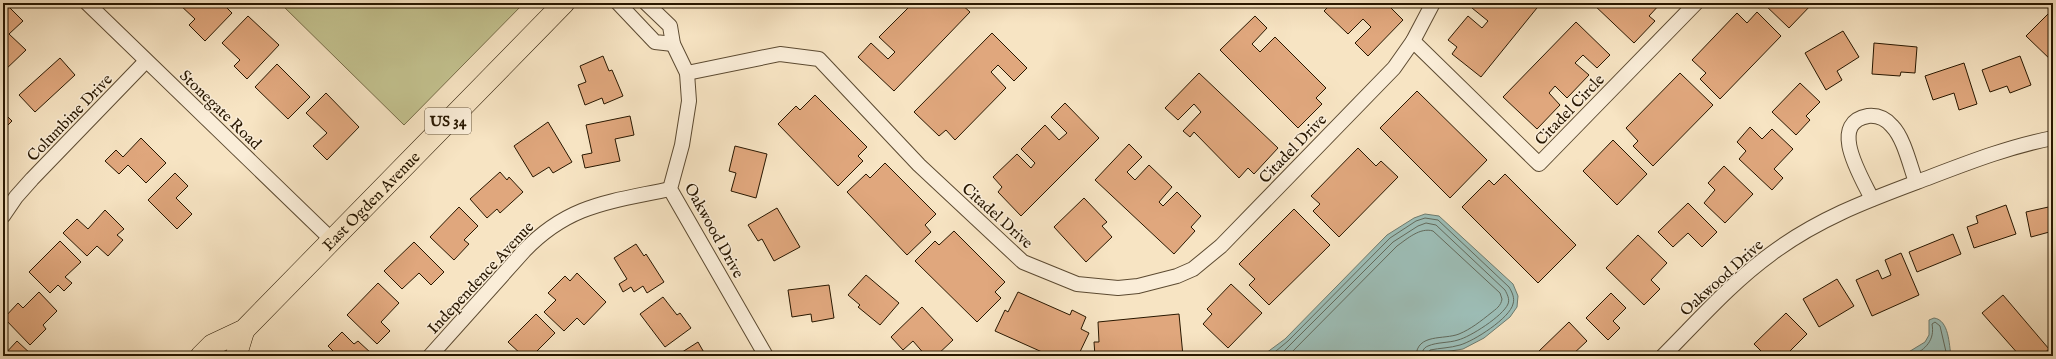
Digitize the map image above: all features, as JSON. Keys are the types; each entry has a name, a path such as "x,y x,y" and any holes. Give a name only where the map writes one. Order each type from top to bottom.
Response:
{"main road":[{"name":"East Ogden Avenue","path":"201,356 212,345 244,330 564,3"},
{"name":"East Ogden Avenue","path":"236,356 244,330"}],"street":[{"name":"Stonegate Road","path":"87,3 332,240"},
{"path":"618,3 655,42 673,44"},
{"name":"Oakwood Drive","path":"646,3 670,26 673,44 687,73 689,102 682,145 670,189 766,356"},
{"name":"Citadel Drive","path":"687,73 780,54 819,58 919,165 1023,262 1077,284 1118,288 1138,286 1177,276 1193,269 1210,256 1394,68 1413,41 1432,3"},
{"name":"Citadel Circle","path":"1413,41 1539,164 1696,3"},
{"name":"Columbine Drive","path":"3,216 16,197 32,179 146,61"},
{"path":"1872,199 1849,146 1848,135 1853,125 1862,117 1875,115 1885,119 1893,127 1899,137 1916,182"},
{"name":"Oakwood Drive","path":"1663,356 1731,287 1771,253 1823,220 1872,199 1991,154 2028,143 2053,138"},
{"name":"Independence Avenue","path":"430,356 524,251 554,225 573,213 592,206 670,189"}],"shaded area":[{"path":"280,3 524,3 404,125"}],"water":[{"path":"1425,214 1439,216 1513,284 1518,296 1517,307 1510,317 1484,338 1463,349 1420,356 1262,356 1285,339 1387,235 1414,218"},
{"path":"1934,318 1943,323 1949,339 1951,356 1902,356 1925,342 1929,335 1929,320"}],"building":[{"path":"222,3 232,13 205,41 189,25 195,19 179,4"},
{"path":"913,3 960,3 970,12 894,91 858,57 871,43 888,59 895,52 879,37"},
{"path":"1332,3 1386,3 1403,20 1368,56 1355,43 1371,27 1363,19 1348,34 1324,11"},
{"path":"1476,3 1541,3 1481,77 1452,54 1457,47 1448,40 1468,16 1482,28 1488,21 1472,8"},
{"path":"1592,3 1661,3 1649,16 1655,21 1634,43"},
{"path":"1763,3 1813,3 1789,28"},
{"path":"6,4 23,21 9,34 26,50 4,71 3,6"},
{"path":"2053,9 2053,62 2026,36"},
{"path":"1757,12 1781,36 1720,99 1700,79 1706,73 1692,60 1737,13 1747,23"},
{"path":"248,16 279,45 247,79 234,66 240,60 222,43"},
{"path":"1255,16 1267,28 1252,44 1260,52 1275,37 1326,88 1316,98 1322,104 1298,128 1220,50"},
{"path":"1576,22 1610,55 1597,68 1583,55 1575,63 1589,75 1567,98 1555,86 1549,93 1560,105 1537,129 1503,97"},
{"path":"1843,31 1859,57 1837,71 1842,80 1826,90 1805,53"},
{"path":"992,33 1027,68 1014,81 998,65 991,72 1006,88 955,140 946,130 939,136 914,112"},
{"path":"1874,43 1917,47 1915,73 1901,72 1900,76 1872,74"},
{"path":"603,56 609,71 612,70 623,96 604,104 602,98 585,105 578,85 586,82 580,66"},
{"path":"2020,56 2031,85 2010,93 2007,86 1990,92 1982,70"},
{"path":"60,58 75,75 35,112 19,95"},
{"path":"1964,63 1977,104 1959,110 1954,93 1933,100 1925,76"},
{"path":"277,64 310,97 288,119 255,87"},
{"path":"1199,73 1278,148 1254,174 1248,168 1239,178 1194,132 1190,137 1183,131 1201,112 1194,104 1178,120 1165,108"},
{"path":"1680,73 1713,105 1653,166 1633,146 1638,141 1626,128"},
{"path":"1800,83 1820,102 1806,116 1810,120 1796,135 1772,112"},
{"path":"1417,91 1487,160 1450,198 1380,128"},
{"path":"326,93 359,127 327,160 313,146 327,133 306,113"},
{"path":"815,95 867,147 858,156 863,161 838,186 778,124 796,106 800,110"},
{"path":"1065,103 1099,138 1021,216 998,192 1002,187 993,177 1017,154 1031,168 1035,163 1021,149 1045,125 1059,140 1067,133 1051,117"},
{"path":"3,112 12,121 3,130"},
{"path":"630,116 634,135 615,139 620,161 585,168 582,155 592,153 586,125"},
{"path":"548,122 572,162 553,173 549,167 533,177 514,146"},
{"path":"1750,127 1762,139 1772,129 1793,149 1774,169 1783,178 1772,190 1739,159 1746,151 1737,142"},
{"path":"141,138 166,163 146,183 128,165 119,174 105,161 116,150 123,157"},
{"path":"1613,140 1647,174 1617,205 1583,171"},
{"path":"1129,144 1142,157 1127,172 1135,180 1149,165 1172,187 1159,202 1163,206 1177,192 1201,216 1191,227 1195,231 1174,254 1095,180"},
{"path":"735,146 767,154 756,198 731,191 736,173 729,171"},
{"path":"1358,148 1376,166 1381,161 1398,177 1339,237 1313,211 1320,204 1311,196"},
{"path":"885,163 936,214 925,225 931,232 907,255 847,192 866,174 870,178"},
{"path":"1724,166 1753,194 1725,223 1704,203 1715,190 1708,183"},
{"path":"500,172 507,180 509,177 523,192 500,213 497,209 487,218 470,199"},
{"path":"175,173 188,186 176,198 192,214 177,229 148,200"},
{"path":"1505,174 1576,245 1538,283 1462,207 1489,180 1494,185"},
{"path":"1084,198 1107,222 1102,226 1112,237 1086,262 1054,227"},
{"path":"1688,203 1717,232 1702,247 1688,233 1673,247 1658,232"},
{"path":"2006,205 2016,234 1974,248 1967,227 1978,223 1976,216"},
{"path":"2053,206 2053,231 2031,237 2026,212"},
{"path":"459,207 478,226 464,240 469,244 454,260 430,237"},
{"path":"777,208 800,247 774,261 762,239 758,241 748,225"},
{"path":"1294,209 1330,245 1269,305 1249,285 1255,279 1239,264"},
{"path":"105,210 124,229 117,235 123,240 108,256 97,246 87,256 63,233 77,219 88,229"},
{"path":"954,231 1005,282 995,292 1001,298 977,322 915,261 935,241 939,245"},
{"path":"1953,234 1961,254 1917,272 1909,252"},
{"path":"1638,235 1667,263 1651,280 1660,289 1644,305 1606,268"},
{"path":"60,241 81,262 65,277 72,283 64,291 58,285 50,293 29,272"},
{"path":"414,242 444,272 431,285 419,273 402,289 384,271"},
{"path":"636,244 644,256 646,254 664,282 647,293 643,286 634,292 631,287 623,292 619,284 627,279 614,258"},
{"path":"1901,253 1919,295 1872,316 1856,280 1878,270 1882,279 1891,275 1885,260"},
{"path":"577,273 606,302 584,325 577,318 564,331 544,312 556,300 548,293 565,276 570,281"},
{"path":"866,275 899,303 880,325 858,307 860,305 848,295"},
{"path":"1837,279 1854,306 1819,327 1803,299"},
{"path":"378,283 399,303 381,322 390,331 377,344 347,315"},
{"path":"1231,284 1262,313 1228,348 1203,324 1212,314 1207,309"},
{"path":"829,285 834,318 812,322 811,314 792,317 788,290"},
{"path":"39,292 57,311 43,325 46,329 30,345 4,318 18,303 23,308"},
{"path":"1018,292 1070,315 1072,310 1086,317 1081,329 1089,333 1078,356 1051,356 995,331 1005,310 1008,312"},
{"path":"1611,293 1626,308 1613,321 1620,328 1608,340 1586,318"},
{"path":"2003,295 2049,349 2041,356 2020,356 1982,313"},
{"path":"663,297 677,315 680,313 691,328 665,347 640,314"},
{"path":"922,307 953,340 936,356 926,356 913,341 903,350 891,337"},
{"path":"1786,313 1807,334 1785,356 1766,356 1754,344"},
{"path":"536,314 555,333 532,356 523,356 508,342"},
{"path":"1179,314 1183,356 1095,356 1094,342 1099,342 1098,322"},
{"path":"1569,322 1587,341 1571,356 1539,356 1537,353"},
{"path":"342,332 354,344 358,341 372,354 370,356 328,356 333,351 328,346"},
{"path":"17,341 33,356 3,356"},
{"path":"698,342 706,356 676,356"}]}
